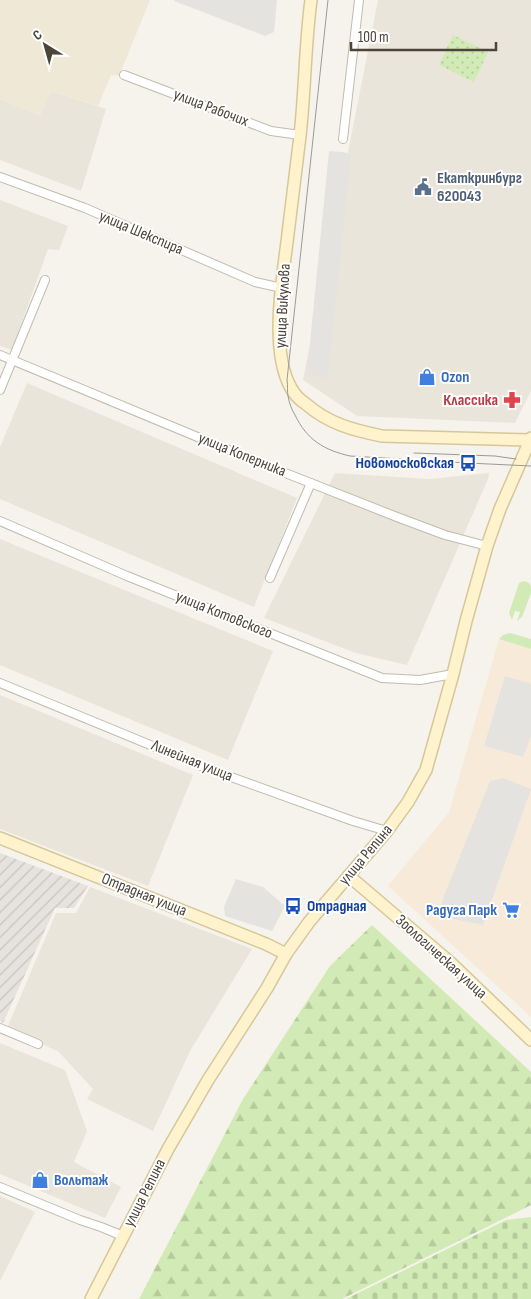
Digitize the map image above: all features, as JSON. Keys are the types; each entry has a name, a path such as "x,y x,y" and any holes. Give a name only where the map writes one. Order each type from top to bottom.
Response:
{"street":[{"name":"улица Викулова","path":"311,0 300,135 282,288 279,342 284,371 291,389 322,417 359,431 382,436 531,439"},
{"path":"343,139 359,0"},
{"name":"улица Рабочих","path":"124,75 271,131 300,135"},
{"name":"улица Шекспира","path":"0,177 85,208 255,282 282,288"},
{"path":"0,390 45,280"},
{"name":"улица Коперника","path":"0,355 265,465 445,536 487,546"},
{"name":"улица Репина","path":"91,1299 168,1149 208,1080 267,988 286,954 309,922 387,832 408,802 426,770 454,674 466,621 487,546 500,509 531,439"},
{"path":"270,578 310,483"},
{"name":"улица Котовского","path":"0,521 127,576 382,678 420,680 454,674"},
{"name":"Линейная улица","path":"0,683 206,768 387,832"},
{"name":"Отрадная улица","path":"0,838 248,936 286,954"},
{"name":"Зоологическая улица","path":"349,876 446,957 531,1040"},
{"path":"0,1028 38,1044"},
{"path":"0,1187 123,1236"}],"shaded area":[{"path":"0,0 150,0 119,76 111,75 98,106 51,91 40,115 0,99"},
{"path":"175,0 277,0 274,32 265,36"},
{"path":"378,0 531,0 531,391 515,423 357,416 303,380"},
{"path":"51,91 106,109 81,191 0,160 0,99 40,115"},
{"path":"329,151 351,154 328,378 307,373"},
{"path":"0,200 68,226 59,250 48,249 12,350 0,346"},
{"path":"27,383 297,498 254,607 0,499 0,447"},
{"path":"335,473 430,479 489,473 407,665 356,653 264,618"},
{"path":"0,539 273,651 228,760 0,665"},
{"name":"Радуга Парк","path":"499,639 531,649 531,1017 388,886 449,812"},
{"path":"505,676 531,685 531,736 523,757 484,746"},
{"path":"0,695 193,775 148,886 0,829"},
{"path":"503,778 531,789 483,925 454,919 441,911 442,901 490,781"},
{"path":"0,853 88,886 74,908 55,908 3,1023 0,1021"},
{"path":"236,879 263,887 285,906 272,931 225,916 224,907"},
{"path":"90,887 252,949 190,1051 153,1131 87,1099 93,1089 59,1052 7,1028 56,913 76,913"},
{"path":"0,1043 65,1070 87,1131 74,1162 121,1187 105,1218 0,1174"},
{"path":"0,1196 35,1212 0,1281"}],"green space":[{"path":"453,35 488,52 474,82 439,65"},
{"path":"524,581 531,586 531,593 522,617 517,621 520,612 515,611 512,620 509,613 519,583"},
{"path":"510,633 531,639 531,649 499,639 503,635"},
{"path":"372,925 531,1072 531,1205 342,1299 139,1299 243,1099 330,966"},
{"path":"531,1217 531,1299 346,1299 506,1220"}],"tram line":[{"path":"328,0 287,380 288,396 292,409 305,431 317,443 332,451 350,456 531,466"},
{"path":"414,453 495,456 516,459"}],"place":[{"name":"Екаткринбург 620043","path":"423,187"},
{"name":"Ozon","path":"427,377"},
{"name":"Классика","path":"512,400"},
{"name":"Новомосковская","path":"468,463"},
{"name":"Отрадная","path":"293,906"},
{"name":"Радуга Парк","path":"511,910"},
{"name":"Вольтаж","path":"40,1180"}]}
